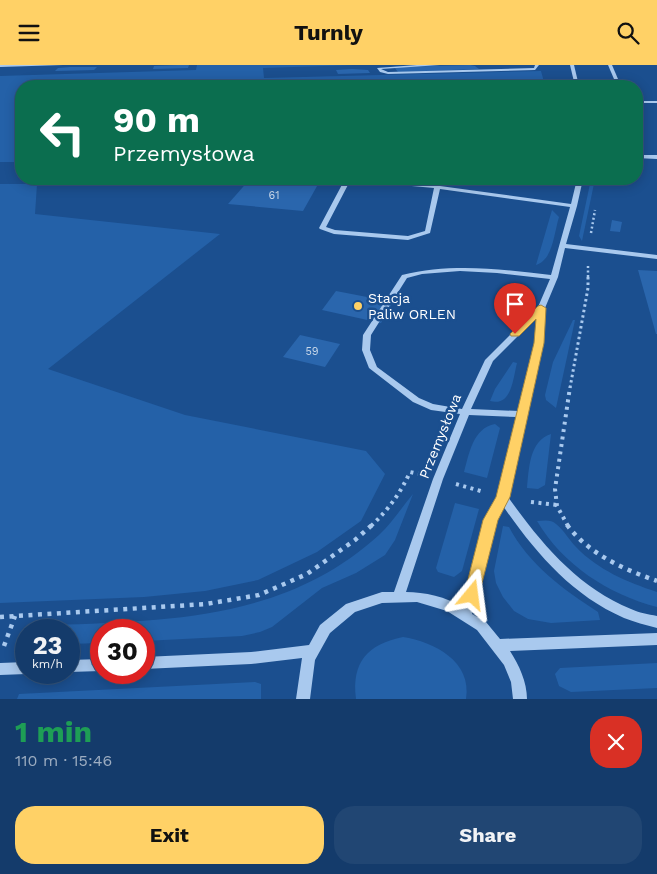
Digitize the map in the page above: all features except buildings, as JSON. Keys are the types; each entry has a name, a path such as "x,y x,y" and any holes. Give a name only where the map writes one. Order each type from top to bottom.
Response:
{"street":[{"path":"0,66 61,65"},
{"path":"438,65 379,68 381,71 388,73 535,69 538,65"},
{"path":"567,65 572,65 576,80"},
{"path":"610,65 616,80"},
{"path":"643,102 657,102"},
{"path":"643,156 657,157"},
{"path":"345,185 322,228 334,232 408,238 428,232 437,187"},
{"path":"424,185 574,206"},
{"name":"Przemysłowa","path":"466,614 477,577 490,520 503,497 539,343 541,308 554,277 579,185"},
{"path":"562,246 657,257"},
{"path":"522,414 465,412 431,407 416,400 373,368 366,350 367,335 404,275 447,268 554,277"},
{"name":"Przemysłowa","path":"399,595 438,479 465,412 489,360 541,308"},
{"path":"503,497 551,561 584,591 624,613 657,622"},
{"path":"303,699 302,678 310,651 325,628 346,611 371,599 399,595 422,597 444,603 466,614 484,628 500,645 513,669 520,699"},
{"path":"500,645 657,639"},
{"path":"155,662 252,658 310,651"},
{"path":"0,669 15,668"}],"path":[{"path":"588,264 588,289 562,434 555,491 557,505 568,525 581,540 602,558 657,581"},
{"path":"0,617 206,604 259,595 307,574 355,540 385,513 402,490 410,471 503,497 557,505"},
{"path":"3,650 15,616"}],"shaded area":[{"path":"197,65 355,65 263,68 264,78 541,71 543,80 15,80 15,162 0,162 0,76 196,70"},
{"path":"0,184 37,185 35,214 220,234 48,369 185,415 366,451 385,474 361,521 317,552 258,580 205,591 144,597 0,603"},
{"path":"590,185 594,185 582,241 579,236"},
{"path":"552,210 559,217 552,245 546,258 536,265"},
{"path":"573,320 575,320 556,408 546,400 545,395 553,362"},
{"path":"513,362 517,363 507,396 497,402 490,401 495,389"},
{"path":"495,424 500,428 487,478 464,472 470,450 477,436 488,426"},
{"path":"551,434 545,485 538,489 527,488 534,449 538,443"},
{"path":"413,494 395,540 385,555 356,573 322,588 272,627 242,636 155,640 155,620 225,610 266,599 306,584 343,563 379,535"},
{"path":"455,503 479,509 462,571 454,577 438,572 436,568"},
{"path":"537,521 554,522 576,547 603,569 657,592 657,607 621,594 588,576 560,551"},
{"path":"503,526 509,527 517,541 548,575 598,612 600,620 551,623 528,619 514,611 503,597 496,583 494,571"},
{"path":"90,623 90,643 80,644 80,624"},
{"path":"403,637 427,643 457,664 463,674 466,686 466,699 356,699 356,675 364,657 380,644"},
{"path":"657,663 657,688 571,692 559,686 555,674 560,668"},
{"path":"255,682 261,684 261,699 17,699 19,694"}],"place":[{"name":"Stacja Paliw ORLEN","path":"358,306"}],"route":[{"path":"472,595 490,520 503,497 530,385 539,343 541,308 515,334"}]}
